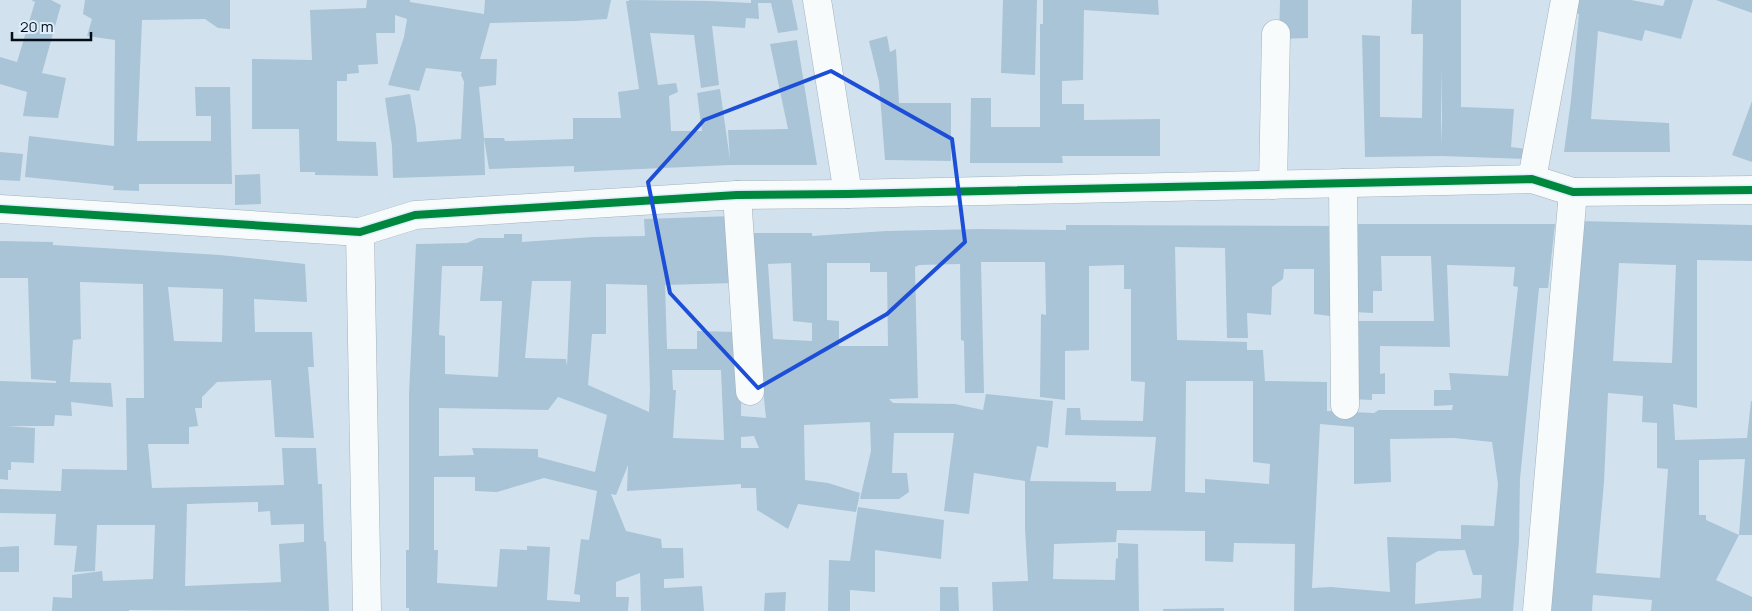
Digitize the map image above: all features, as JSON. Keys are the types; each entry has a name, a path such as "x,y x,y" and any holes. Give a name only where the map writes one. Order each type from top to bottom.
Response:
{"street":[{"path":"817,0 848,194"},
{"path":"1532,179 1564,0"},
{"path":"1272,185 1276,34"},
{"path":"0,209 360,232 415,216 737,195 1532,179 1573,192 1752,190"},
{"path":"1344,183 1345,405"},
{"path":"1537,611 1573,192"},
{"path":"737,195 750,391"},
{"path":"360,232 367,611"}],"highlighted area":[{"path":"831,71 952,139 965,242 887,314 758,388 670,293 648,182 704,120"}],"building":[{"path":"31,0 51,0 61,5 42,73 66,78 58,118 23,116 27,92 0,84 0,57 17,62 35,2"},
{"path":"85,0 230,0 230,29 218,28 205,19 142,20 137,141 211,141 211,116 196,116 195,87 230,87 232,184 139,184 139,191 113,190 114,186 25,177 29,136 114,146 115,40 87,36 92,19 83,14"},
{"path":"367,0 410,0 410,2 484,14 485,0 611,0 607,19 490,23 480,59 497,59 496,85 479,87 485,175 393,178 392,146 385,98 410,94 417,142 461,139 464,82 461,75 462,72 426,68 419,91 388,85 404,37 407,19 395,15 395,33 376,33 378,64 358,65 359,73 347,74 347,81 337,81 337,141 376,142 378,176 315,175 315,172 300,172 299,129 252,129 252,59 312,60 310,10 366,8"},
{"path":"751,0 792,0 798,30 778,33 771,3 758,3 759,19 746,18 745,28 712,26 719,85 701,88 694,35 650,33 658,85 676,83 678,92 669,96 671,131 702,131 697,93 720,89 730,160 728,130 788,129 770,44 797,40 817,165 730,165 574,172 574,166 489,169 484,138 504,138 505,141 573,139 573,118 621,118 618,92 639,89 626,1 751,3"},
{"path":"1003,0 1037,0 1035,75 1001,73"},
{"path":"1043,0 1158,0 1159,15 1084,10 1083,80 1062,81 1062,104 1084,104 1084,120 1160,119 1160,156 1062,156 1063,163 970,163 971,98 991,98 991,127 1040,127 1040,24 1043,24"},
{"path":"1280,0 1308,0 1308,38 1279,39"},
{"path":"1412,0 1461,0 1461,107 1514,109 1511,147 1526,149 1526,159 1442,156 1365,157 1362,35 1380,36 1380,117 1422,118 1423,34 1411,34","holes":["1442,67 1442,145 1441,118"]},
{"path":"1575,0 1631,0 1663,6 1665,0 1693,0 1681,39 1645,30 1642,41 1598,31 1591,119 1669,123 1670,152 1564,152 1579,14 1573,13"},
{"path":"1716,0 1752,0 1752,13"},
{"path":"887,36 890,52 896,49 899,103 951,103 951,161 885,160 879,82 869,41"},
{"path":"1752,101 1752,162 1732,155"},
{"path":"0,152 23,154 20,181 0,180"},
{"path":"260,174 261,204 235,205 235,175"},
{"path":"732,216 734,283 665,285 667,349 697,349 697,331 738,332 742,350 741,416 766,418 747,233 812,233 812,236 886,231 1066,230 1066,225 1338,226 1338,317 1314,314 1314,269 1284,269 1283,279 1272,287 1271,315 1247,313 1248,338 1227,338 1225,248 1175,247 1177,340 1247,342 1247,350 1263,350 1265,381 1327,382 1327,411 1374,413 1379,410 1452,410 1453,405 1434,406 1434,390 1451,390 1449,373 1508,376 1518,287 1513,286 1515,267 1447,265 1450,347 1380,346 1380,374 1385,373 1385,394 1372,394 1372,400 1351,399 1351,321 1434,321 1431,256 1381,256 1382,291 1373,291 1373,313 1353,312 1353,224 1555,224 1548,288 1539,288 1520,479 1519,541 1513,611 1294,611 1295,544 1234,543 1233,562 1205,561 1205,531 1117,530 1116,542 1054,544 1053,579 1115,580 1118,543 1138,544 1139,611 993,611 992,582 1028,581 1025,481 974,473 969,514 944,511 954,433 894,433 892,473 907,473 909,492 899,499 860,499 871,451 870,422 804,425 805,480 828,483 860,493 856,512 798,504 788,529 757,510 756,488 741,488 741,484 627,491 628,465 616,495 611,494 626,531 661,539 662,548 683,548 684,578 664,579 664,588 702,586 704,611 641,611 640,573 616,582 616,597 629,597 628,611 409,611 409,608 406,608 406,550 409,550 409,394 416,244 467,243 478,238 504,238 504,234 522,234 522,242 593,237 645,236 644,219","holes":["981,262 1045,262 1046,315 1041,314 1040,397 1065,400 1065,351 1089,350 1089,266 1124,265 1124,289 1131,289 1131,381 1145,382 1143,421 1081,420 1080,408 1067,408 1065,435 1156,437 1151,491 1116,491 1116,482 1030,481 1037,446 1048,448 1053,401 986,394 983,410 955,404 893,403 889,399 918,398 915,267 919,265 960,264 961,340 964,341 965,393 984,393","791,263 793,321 812,323 812,341 773,339 768,264","827,263 870,263 870,272 887,272 888,346 839,346 839,321 827,320","442,266 483,266 480,301 502,301 498,377 445,374 445,336 439,335","532,281 571,281 567,366 566,359 525,358","606,284 647,285 649,412 588,385 592,334 606,334","672,370 721,370 724,440 673,438 676,390 673,390","1186,381 1253,381 1253,462 1270,464 1269,484 1205,479 1205,493 1185,492","558,397 607,415 595,472 538,457 538,449 472,448 474,455 439,456 439,408 548,410","1320,424 1354,427 1354,484 1391,482 1390,439 1454,438 1492,442 1498,484 1494,526 1461,525 1461,539 1387,537 1390,592 1331,587 1312,588","754,436 759,448 741,448 741,437","434,477 475,477 475,491 497,492 544,478 597,491 589,540 581,539 574,594 580,595 580,602 547,600 550,547 527,546 527,550 500,549 497,587 437,583 438,550 434,550","1465,550 1473,575 1482,575 1481,598 1415,604 1416,563 1438,551"]},
{"path":"1578,221 1752,225 1752,261 1697,260 1697,408 1673,404 1675,440 1747,438 1752,401 1752,535 1739,535 1716,580 1752,597 1752,611 1651,611 1652,600 1593,595 1592,611 1550,611","holes":["1619,263 1676,265 1672,363 1613,361","1608,393 1643,396 1642,422 1657,423 1657,468 1668,469 1660,578 1596,573 1604,482","1745,459 1739,535 1706,520 1706,515 1699,515 1699,460"]},
{"path":"0,241 53,242 53,245 220,255 305,264 307,302 254,299 255,332 312,332 314,367 308,367 314,438 275,437 271,380 217,382 202,397 202,408 195,408 198,426 189,427 189,444 148,444 152,488 284,485 282,448 316,448 318,484 322,484 329,611 52,611 53,597 72,598 72,575 102,571 103,581 153,579 155,525 97,525 95,571 74,572 77,546 54,545 56,514 0,513 0,489 61,491 62,469 127,470 126,398 144,398 143,284 80,282 81,339 73,340 70,382 111,383 113,407 71,402 72,416 55,415 54,426 7,426 35,428 34,463 11,462 11,470 8,470 8,480 0,479 0,381 56,383 56,381 31,379 28,278 0,278","holes":["168,287 223,289 222,342 174,341","258,502 258,512 270,511 271,525 304,524 304,542 279,544 281,582 185,586 187,504"]},
{"path":"858,507 944,520 941,559 875,550 875,592 850,590 850,611 828,611 829,560 850,561"},
{"path":"19,546 19,572 0,572 0,547"},
{"path":"940,587 958,587 959,611 940,611"},
{"path":"786,592 785,611 764,611 765,593"},
{"path":"1224,608 1224,611 1163,611 1163,609"}],"cycle path":[{"path":"0,209 360,232 415,215 737,195 1532,179 1573,192 1752,190"}]}
